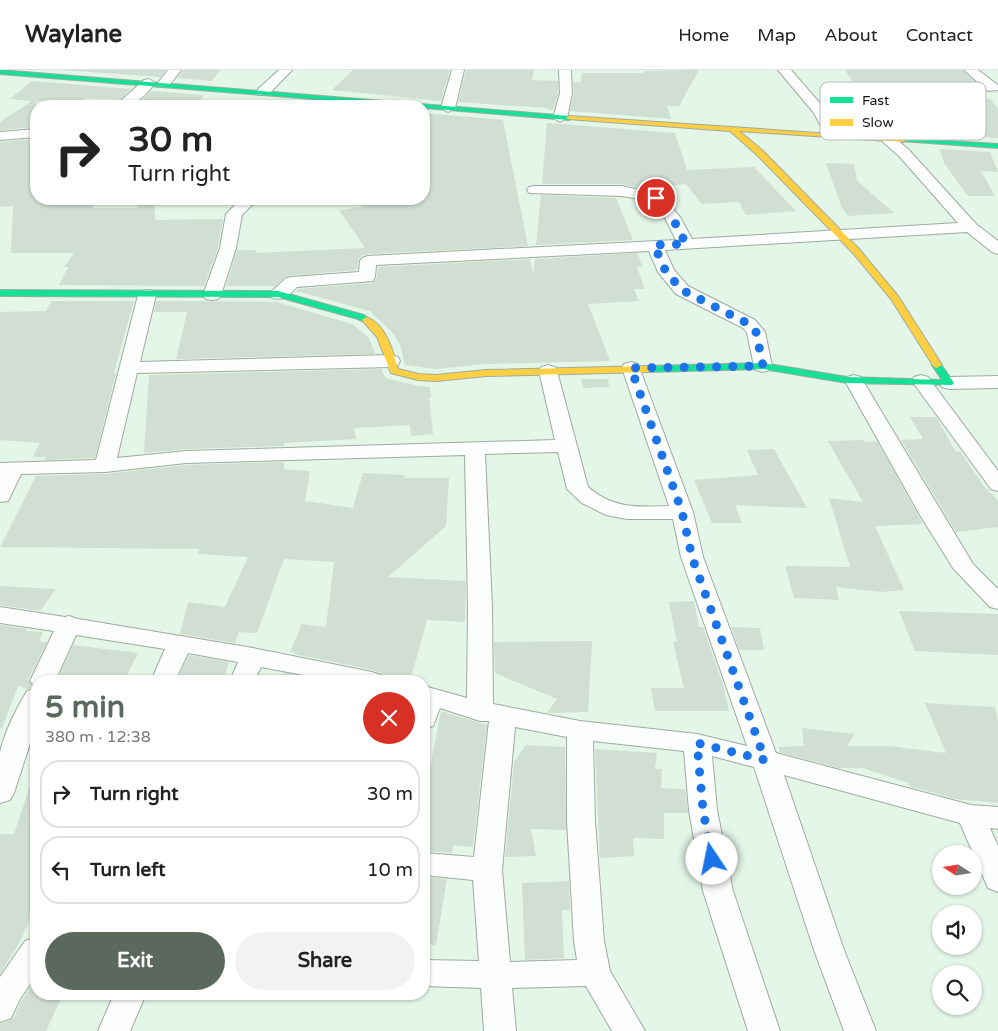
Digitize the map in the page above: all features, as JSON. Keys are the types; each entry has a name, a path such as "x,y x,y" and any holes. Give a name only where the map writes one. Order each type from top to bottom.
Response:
{"street":[{"path":"131,100 175,70"},
{"path":"263,92 286,70"},
{"path":"448,108 458,70"},
{"path":"560,118 566,93 565,70"},
{"path":"784,70 820,112"},
{"path":"970,70 986,82"},
{"path":"0,72 35,72 352,100"},
{"path":"986,82 996,90"},
{"path":"276,100 280,94"},
{"path":"430,106 560,118 820,134"},
{"path":"732,129 759,152 856,251 895,298 949,383"},
{"path":"0,136 30,133"},
{"path":"889,140 904,153 970,227 998,249"},
{"path":"904,140 998,146"},
{"path":"534,190 622,191 656,198 672,217 686,244"},
{"path":"212,295 228,248 234,214 244,205"},
{"path":"278,294 282,293 292,282 367,277 368,261 495,252 842,238 970,227"},
{"path":"654,245 666,272 682,290 749,324 756,332 763,366"},
{"path":"0,293 278,294 361,317 372,324 384,337 394,371 418,377 631,368 763,366 854,381 998,382"},
{"path":"106,466 130,368 130,359 147,295"},
{"path":"130,368 391,361"},
{"path":"631,368 682,512 692,557 765,760 829,950 860,1031"},
{"path":"548,371 578,489 589,500 604,508 632,513 682,512"},
{"path":"854,381 931,515 964,568 998,602"},
{"path":"921,381 998,485"},
{"path":"0,496 6,469 106,466 186,458 567,446"},
{"path":"475,449 480,607 492,714 487,870 500,1031"},
{"path":"0,615 69,624 253,656 332,675"},
{"path":"46,675 69,624"},
{"path":"166,675 180,643"},
{"path":"245,675 253,656"},
{"path":"430,705 580,730 697,743 985,816 998,880"},
{"path":"0,793 5,765 30,710"},
{"path":"580,730 581,821 589,942 595,972 629,1031"},
{"path":"697,743 703,810 718,891 764,1031"},
{"path":"430,865 487,870"},
{"path":"0,1008 8,991 30,959"},
{"path":"430,973 494,975 595,972"},
{"path":"114,1031 127,1000"}],"building":[{"path":"62,70 166,70 160,77"},
{"path":"183,70 220,70 212,81 177,78"},
{"path":"353,70 450,70 441,101 332,90"},
{"path":"466,70 534,70 532,80 558,81 558,93 553,110 548,110 549,108 458,102"},
{"path":"699,70 679,106 667,106 671,119 570,111 574,93 573,82 581,82 582,73 643,73 644,71"},
{"path":"845,70 962,70 975,82 853,82"},
{"path":"32,81 131,89 120,99 86,98 82,100 30,101 10,99"},
{"path":"151,91 204,95 201,100 142,100"},
{"path":"986,99 990,99 998,109 998,138 986,137"},
{"path":"30,102 30,128 0,130 0,122"},
{"path":"430,114 503,120 528,246 368,254 361,256 358,260 357,270 286,276 275,286 226,286 237,250 256,250 255,253 365,248 339,210 362,207 361,205 430,205"},
{"path":"547,123 675,133 687,170 754,167 796,211 746,215 739,202 702,204 686,184 639,188 622,184 542,184"},
{"path":"30,140 30,205 93,205 93,208 137,208 138,205 154,205 155,220 223,219 218,248 204,286 59,285 68,267 64,267 74,253 11,253 13,206 0,207 0,142"},
{"path":"940,149 990,152 998,172 981,171 995,196 968,196 944,163"},
{"path":"826,163 854,164 857,181 894,213 848,216 842,208"},
{"path":"541,195 616,198 633,240 536,245"},
{"path":"637,253 643,267 637,267 645,289 634,289 639,301 588,304 610,361 486,364 436,369 405,365 400,345 393,333 370,311 296,291 298,289 373,283 377,278 378,267 530,259 533,275 535,259"},
{"path":"51,301 134,301 114,373 116,373 95,458 44,460 46,457 33,457 40,443 0,440 0,312 46,311"},
{"path":"156,301 277,302 352,324 369,338 375,354 176,359 187,312 154,312"},
{"path":"381,369 386,378 430,387 431,398 429,398 433,434 411,436 410,425 354,428 356,439 284,443 284,446 186,449 144,453 149,375"},
{"path":"581,379 608,379 609,387 583,388"},
{"path":"910,417 936,417 956,452 960,451 983,485 998,501 998,527 956,532 901,440 923,439"},
{"path":"864,440 865,442 877,441 923,524 875,526 904,590 881,592 836,587 839,600 794,598 785,566 850,567 829,498 863,502 828,441"},
{"path":"774,449 807,508 735,505 742,523 712,523 694,480 758,475 747,450"},
{"path":"284,462 284,469 310,471 305,501 353,508 363,473 405,475 404,478 449,478 446,526 388,577 466,581 465,622 427,620 412,675 384,675 373,670 290,652 302,624 326,627 334,562 284,559 257,633 239,632 235,643 180,634 188,602 225,607 248,557 198,554 200,549 0,547 36,476 105,474 186,465"},
{"path":"0,586 56,589 40,611 0,605"},
{"path":"694,601 699,627 703,627 723,684 729,711 655,711 651,688 684,688 673,642 677,642 669,602"},
{"path":"899,611 998,614 998,655 915,651"},
{"path":"0,625 27,629 25,631 43,632 39,641 47,642 28,680 30,688 18,686 2,728 0,728"},
{"path":"731,627 760,628 764,650 739,650"},
{"path":"592,641 588,712 547,713 557,699 495,673 494,642"},
{"path":"73,645 138,653 127,675 60,675"},
{"path":"189,655 229,662 225,675 180,675"},
{"path":"925,703 995,707 998,721 998,803 956,799 909,786 908,783 863,768 838,768 779,752 779,747 804,746 802,728 855,734 847,746 888,746 946,753"},
{"path":"441,711 487,725 473,847 453,845 452,853 430,851 430,768"},
{"path":"526,745 565,747 566,830 531,829 536,856 505,857 514,762"},
{"path":"595,749 657,753 655,769 662,769 661,788 685,789 688,813 664,813 664,839 633,838 634,856 600,858"},
{"path":"30,786 30,918 21,940 0,974 0,834 14,834"},
{"path":"430,878 447,879 436,945 430,944"},
{"path":"569,881 570,910 562,910 564,958 525,960 522,883"},
{"path":"30,987 30,1000 60,1000 46,1031 0,1031 0,1024 13,1019"}],"traffic: fast":[{"path":"0,72 346,100"},
{"path":"430,107 569,118"},
{"path":"903,140 998,146"},
{"path":"0,293 278,294 366,320"},
{"path":"649,369 763,366 847,380 949,383 937,365"}],"traffic: slow":[{"path":"569,118 820,135"},
{"path":"732,129 759,152 856,251 895,298 937,365"},
{"path":"366,320 381,337 394,371 418,377 436,378 486,373 649,369"}],"route":[{"path":"656,198 672,217 686,244 654,245 666,272 682,290 749,324 756,332 763,366 631,368 682,512 692,557 765,760 697,743 703,810 712,859"}]}
